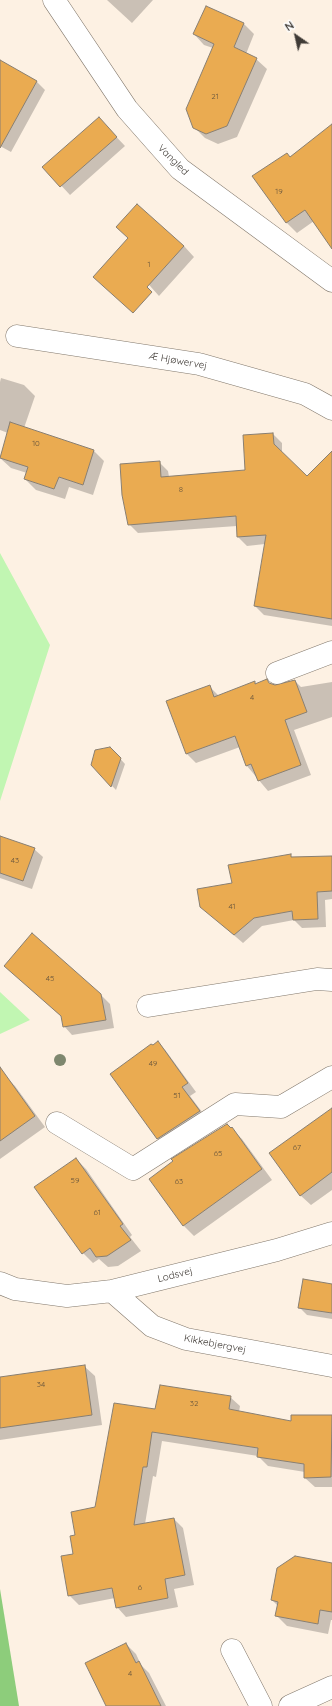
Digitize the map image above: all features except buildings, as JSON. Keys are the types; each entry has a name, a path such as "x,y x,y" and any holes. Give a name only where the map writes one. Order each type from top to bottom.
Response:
{"street":[{"name":"Vangled","path":"54,0 127,109 180,169 332,281"},
{"name":"Æ Hjøwervej","path":"17,336 200,364 305,394 332,409"},
{"path":"277,673 332,652"},
{"path":"148,1006 317,979 332,980"},
{"path":"57,1122 133,1169 235,1104 281,1107 332,1077"},
{"name":"Lodsvej","path":"7,1286 67,1296 112,1291 277,1250 332,1233"},
{"name":"Kikkebjergvej","path":"112,1291 152,1326 186,1339 332,1366"},
{"path":"232,1650 260,1706"},
{"path":"290,1706 332,1686"}],"green space":[{"path":"0,553 50,645 0,801"},
{"path":"0,992 30,1020 0,1034"},
{"path":"0,1589 19,1706 0,1706"}]}
